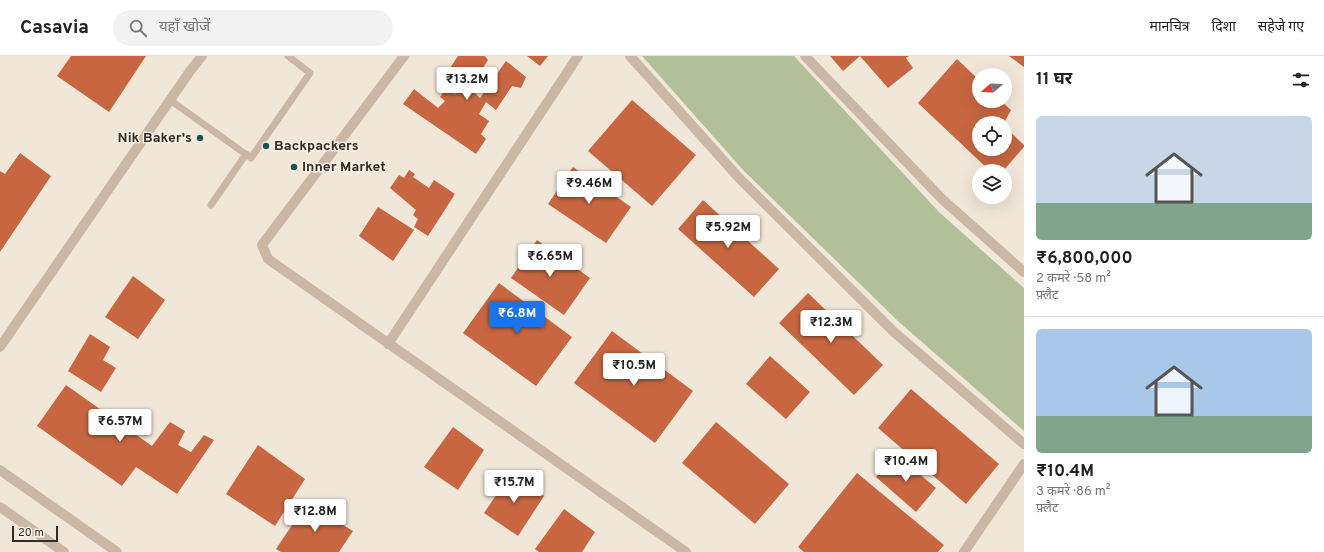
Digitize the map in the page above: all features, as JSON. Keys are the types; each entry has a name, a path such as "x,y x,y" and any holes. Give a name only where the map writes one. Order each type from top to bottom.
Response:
{"street":[{"path":"0,347 190,71 202,56"},
{"path":"404,56 262,245 268,260 686,552"},
{"path":"388,344 578,56"},
{"path":"630,56 740,179 894,332 1024,444"},
{"path":"805,56 942,199 1024,272"},
{"path":"964,552 1024,464"},
{"path":"0,470 118,552"},
{"path":"0,507 64,552"}],"lane":[{"path":"170,100 251,158 310,74 289,56"},
{"path":"211,205 246,154"}],"green space":[{"path":"642,56 794,56 939,212 1024,288 1024,431 899,322 743,170"}],"building":[{"path":"71,56 146,56 109,112 57,76"},
{"path":"458,56 485,56 488,60 470,88 480,98 506,61 526,77 521,88 512,86 496,110 486,102 479,114 489,121 481,134 486,139 476,154 403,104 414,89 438,108 445,101 440,97 446,89 455,94 461,82 452,77 455,72 450,68"},
{"path":"527,56 548,56 540,66"},
{"path":"830,56 860,56 843,71"},
{"path":"860,56 909,56 906,58 913,68 888,88"},
{"path":"1009,56 1024,56 1024,67"},
{"path":"957,59 972,73 972,108 1009,108 1011,110 1008,116 972,116 972,154 918,103"},
{"path":"632,100 696,155 652,206 588,151"},
{"path":"1012,134 1024,145 1024,147 1009,164 983,164 974,156 1012,156"},
{"path":"20,153 51,176 0,252 0,171 5,174"},
{"path":"573,167 631,207 606,243 548,204"},
{"path":"409,170 415,174 413,177 429,188 434,180 455,194 428,236 414,227 418,219 413,215 416,210 390,188 399,175 404,178"},
{"path":"703,200 779,269 754,297 678,229"},
{"path":"378,207 414,230 393,261 359,236"},
{"path":"537,240 590,278 564,315 511,278"},
{"path":"133,276 165,300 138,339 105,317"},
{"path":"499,283 572,337 536,386 463,333"},
{"path":"808,293 883,365 854,395 779,323"},
{"path":"612,331 693,391 655,443 574,383"},
{"path":"90,334 110,347 103,360 116,368 101,392 68,371"},
{"path":"770,356 810,392 786,419 746,384"},
{"path":"66,385 152,446 170,422 185,431 178,445 191,452 204,435 214,440 177,494 136,467 122,486 37,426"},
{"path":"911,389 999,464 966,504 878,428"},
{"path":"716,422 789,484 755,524 682,463"},
{"path":"453,427 484,450 458,490 424,467"},
{"path":"258,445 305,479 275,526 226,494"},
{"path":"896,454 936,488 916,512 876,477"},
{"path":"512,472 544,496 518,536 484,513"},
{"path":"857,473 944,545 938,552 804,552 798,547"},
{"path":"307,503 353,531 339,552 281,552 276,549"},
{"path":"564,509 595,532 582,552 539,552 535,549"}],"place":[{"name":"Nik Baker's","path":"200,138"},
{"name":"Backpackers","path":"266,146"},
{"name":"Inner Market","path":"294,167"}]}
